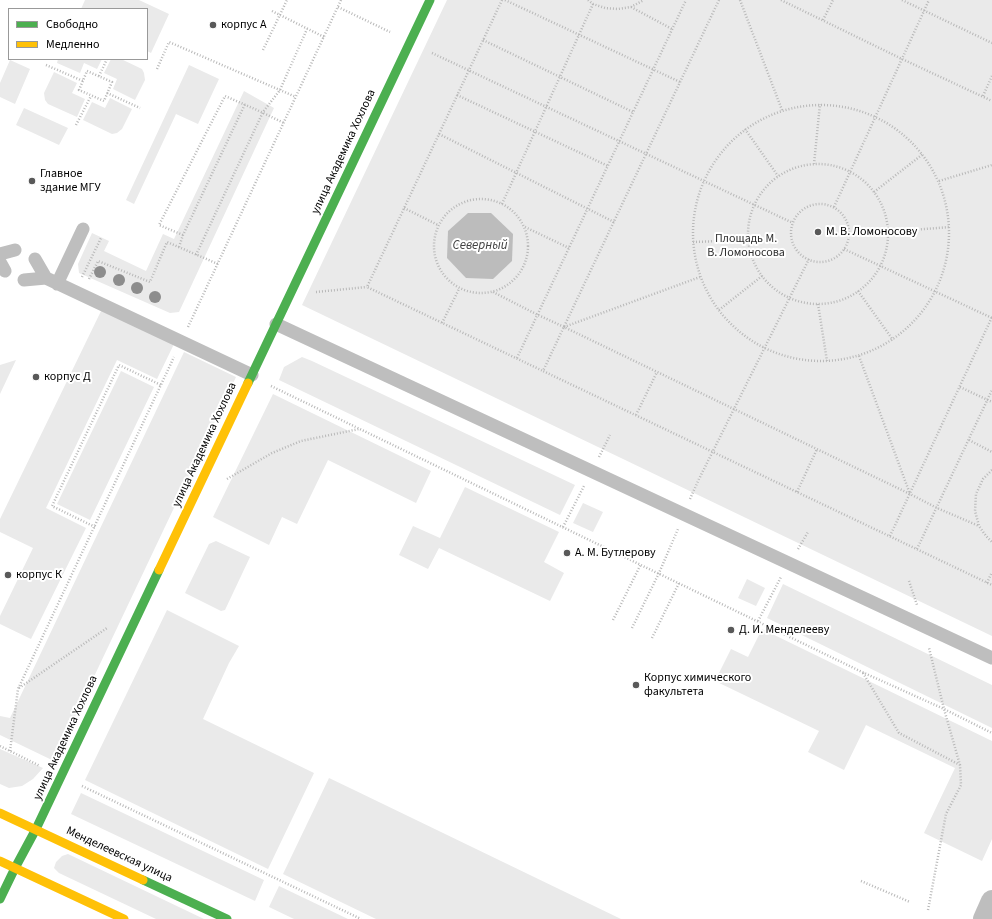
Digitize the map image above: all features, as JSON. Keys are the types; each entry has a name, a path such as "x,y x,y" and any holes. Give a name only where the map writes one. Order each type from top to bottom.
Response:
{"street":[{"name":"улица Академика Хохлова","path":"0,899 36,829 430,0"},
{"name":"Менделеевская улица","path":"0,813 227,919"},
{"path":"0,861 124,919"},
{"path":"984,919 992,901"}],"lane":[{"path":"52,281 83,229"},
{"path":"0,254 15,250"},
{"path":"34,258 52,281"},
{"path":"24,280 52,281 252,375"},
{"path":"276,324 992,658"}],"path":[{"path":"263,50 286,0"},
{"path":"10,751 18,689 341,0"},
{"path":"367,287 502,0"},
{"path":"505,0 680,82"},
{"path":"588,0 593,4 605,8 618,9 631,7 644,0"},
{"path":"517,358 686,0"},
{"path":"543,371 719,0"},
{"path":"740,0 782,110"},
{"path":"781,0 992,101"},
{"path":"823,20 834,0"},
{"path":"902,0 992,43"},
{"path":"834,207 929,0"},
{"path":"502,204 593,4"},
{"path":"338,7 391,33"},
{"path":"631,7 672,29"},
{"path":"272,11 324,37"},
{"path":"196,255 263,112 280,90 307,29"},
{"path":"483,40 633,112"},
{"path":"157,69 169,42 296,97"},
{"path":"432,53 793,223"},
{"path":"99,76 107,60"},
{"path":"46,65 83,81"},
{"path":"87,71 112,82 104,102 79,90 83,81 87,71"},
{"path":"983,96 992,76"},
{"path":"107,93 140,108"},
{"path":"457,95 608,166"},
{"path":"76,125 91,96"},
{"path":"183,235 159,225 225,96 263,112 284,123"},
{"path":"179,247 183,235 245,104"},
{"path":"814,164 820,104"},
{"path":"820,104 849,107 876,116 902,132 923,154 939,181 947,204 950,227 947,260 936,292 918,318 893,340 859,356 827,361 795,359 764,348 739,332 718,310 700,277 693,242 694,210 703,181 721,152 745,129 782,110 820,104"},
{"path":"745,129 778,176"},
{"path":"438,134 614,222"},
{"path":"874,192 923,154"},
{"path":"814,164 833,166 850,172 863,181 874,192 884,211 888,232 886,250 880,266 871,280 858,292 839,301 818,304 804,303 789,298 774,289 762,276 752,259 748,240 749,222 754,205 764,189 778,176 795,168 814,164"},
{"path":"939,181 992,165"},
{"path":"473,199 488,199 502,204 515,213 524,226 528,240 528,254 524,267 516,278 505,287 492,292 481,294 470,293 459,289 447,280 438,268 434,254 433,239 438,225 446,213 466,201 473,199"},
{"path":"815,204 825,204 834,207 842,213 847,221 849,231 848,240 844,249 837,256 828,260 819,261 809,259 802,255 792,240 791,231 793,223 798,214 806,208 815,204"},
{"path":"404,208 438,225"},
{"path":"524,226 569,248"},
{"path":"888,232 950,227"},
{"path":"79,294 101,238"},
{"path":"693,242 748,240"},
{"path":"79,294 98,261 150,282 167,242 218,264"},
{"path":"844,249 992,318 890,536"},
{"path":"699,478 809,259"},
{"path":"718,310 762,276"},
{"path":"564,327 700,277"},
{"path":"316,292 367,287 992,585"},
{"path":"442,323 459,289"},
{"path":"492,292 538,316 564,327 937,508 979,526"},
{"path":"858,292 893,340"},
{"path":"818,304 827,361"},
{"path":"859,356 910,494"},
{"path":"95,527 52,506 119,365 161,385"},
{"path":"636,415 657,372"},
{"path":"271,386 862,672 944,709 992,734"},
{"path":"960,386 992,402"},
{"path":"917,550 992,390"},
{"path":"227,480 272,453 301,441 360,428"},
{"path":"969,440 992,452"},
{"path":"797,492 817,449"},
{"path":"992,470 983,479 976,494 975,511 979,526 992,542"},
{"path":"613,620 641,564"},
{"path":"986,583 992,572"},
{"path":"632,628 659,573"},
{"path":"652,638 679,583"},
{"path":"18,689 109,626"},
{"path":"926,627 929,647 944,709 960,765 961,785 946,814 928,910"},
{"path":"862,672 899,733 960,765"},
{"path":"0,746 40,766"},
{"path":"82,786 361,919"},
{"path":"861,881 910,902"}],"green space":[{"path":"85,0 139,0 169,14 151,53 148,52 148,8 81,8"},
{"name":"Площадь М. В. Ломоносова","path":"447,0 992,0 992,636 302,305"},
{"path":"10,60 30,69 15,104 0,97 0,83"},
{"path":"58,60 102,60 97,69 84,63 80,73 57,63"},
{"path":"110,60 123,60 142,69 145,80 135,100 113,89 117,79 104,73"},
{"path":"189,65 219,79 198,124 176,114 134,204 126,200"},
{"path":"54,72 77,83 72,93 85,99 77,117 48,104 45,100 44,93"},
{"path":"244,91 274,108 179,312 170,313 79,273 78,264 92,233 109,241 104,251 146,271 163,234 174,239"},
{"path":"110,98 132,109 122,129 117,133 112,134 83,120 92,102 105,108"},
{"path":"24,108 68,128 59,145 16,125"},
{"path":"102,309 174,344 157,379 117,360 46,508 86,528 31,639 0,624 0,616 33,548 0,532 0,519"},
{"path":"184,352 236,377 54,761 0,735 0,716 10,718"},
{"path":"302,357 575,485 560,515 279,380 284,367"},
{"path":"16,360 0,394 0,365"},
{"path":"121,371 154,387 90,520 57,504"},
{"path":"273,394 431,471 416,503 328,460 297,524 282,517 269,545 213,517"},
{"path":"465,487 559,532 544,562 564,573 550,601 439,548 428,569 399,555 413,526 440,538"},
{"path":"583,503 603,512 593,532 573,523"},
{"path":"216,541 250,557 225,610 221,611 185,593 209,544"},
{"path":"747,579 765,588 756,606 738,598"},
{"path":"783,584 992,685 992,728 767,618"},
{"path":"167,610 239,646 229,663 203,719 314,773 268,869 85,780"},
{"path":"762,629 992,741 992,839 982,861 924,833 955,768 866,725 844,770 808,752 819,731 715,681 731,649 748,657"},
{"path":"0,749 43,768 33,779 22,786 9,788 0,784"},
{"path":"329,778 621,919 376,919 283,874"},
{"path":"81,793 264,880 255,901 71,814"},
{"path":"68,854 204,919 156,919 59,873 54,868 56,862 62,856"},
{"path":"279,886 348,919 294,919 269,907"}],"water":[{"name":"Северный","path":"468,213 491,213 513,234 512,261 493,279 466,278 447,258 448,231"}],"traffic: fast":[{"path":"248,383 430,0"},
{"path":"0,899 36,829 159,570"},
{"path":"143,880 227,919"}],"traffic: slow":[{"path":"159,570 248,383"},
{"path":"0,813 143,880"},
{"path":"0,861 124,919"}],"place":[{"name":"корпус А","path":"213,25"},
{"name":"Главное здание МГУ","path":"32,181"},
{"name":"М. В. Ломоносову","path":"818,232"},
{"name":"корпус Д","path":"36,377"},
{"name":"А. М. Бутлерову","path":"567,553"},
{"name":"корпус К","path":"8,575"},
{"name":"Д. И. Менделееву","path":"731,630"},
{"name":"Корпус химического факультета","path":"636,685"}]}
